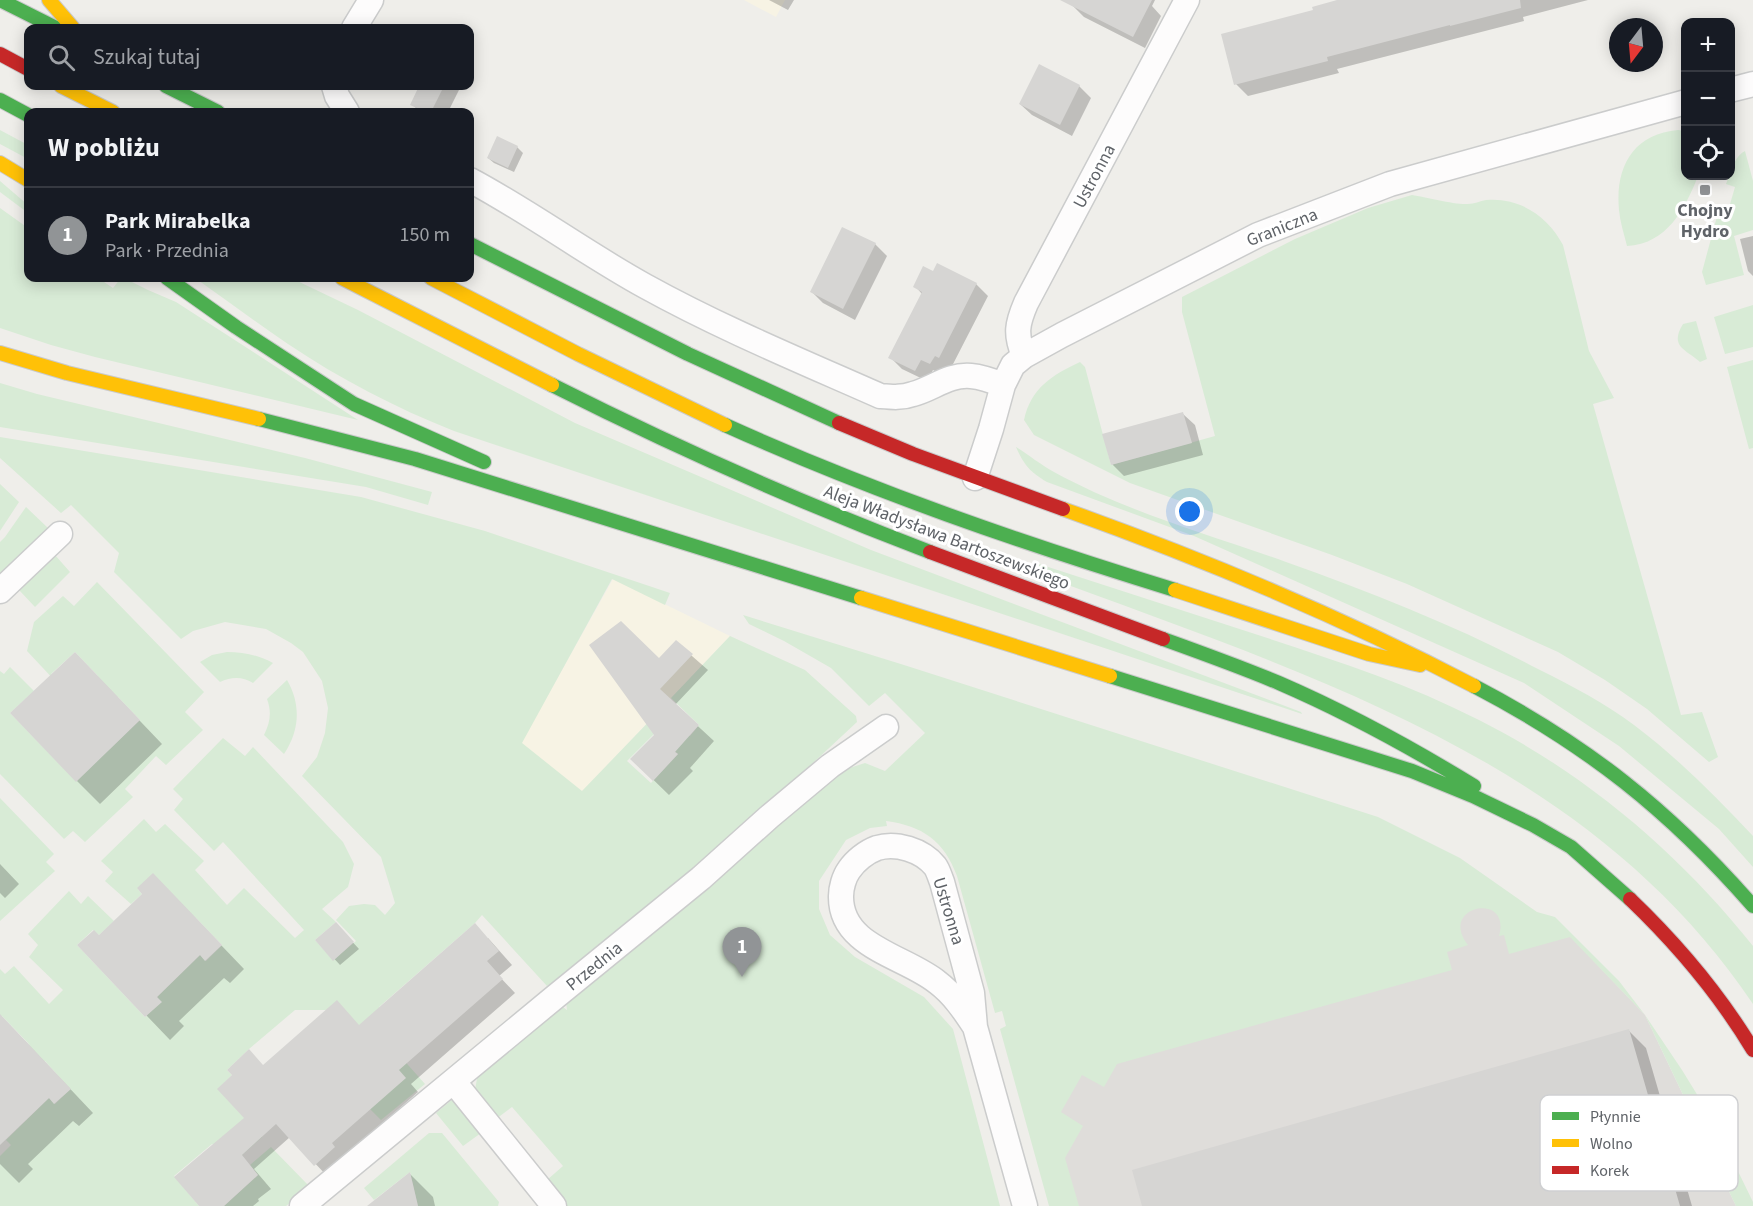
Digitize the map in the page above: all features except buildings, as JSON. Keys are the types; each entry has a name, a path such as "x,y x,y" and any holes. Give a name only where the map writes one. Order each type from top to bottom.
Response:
{"main road":[{"path":"0,0 48,24"},
{"path":"49,0 70,24"},
{"path":"0,54 24,67"},
{"path":"69,90 105,108"},
{"path":"174,90 210,108"},
{"path":"0,100 24,113"},
{"path":"0,163 24,178"},
{"name":"Aleja Władysława Bartoszewskiego","path":"474,246 625,325 744,381 975,478 1176,550 1311,607 1443,669 1533,717 1606,766 1683,830 1728,876 1753,906"},
{"path":"174,282 236,327 354,404 502,470"},
{"name":"Aleja Władysława Bartoszewskiego","path":"350,282 547,384 716,463 883,534 1279,683 1404,744 1574,849 1634,901 1667,936 1703,980 1753,1050"},
{"name":"Aleja Władysława Bartoszewskiego","path":"438,282 680,404 763,442 892,495 1039,547 1369,654 1443,669"},
{"path":"0,353 67,373 277,423 415,459 617,521"},
{"path":"522,479 617,521"},
{"name":"Aleja Władysława Bartoszewskiego","path":"617,521 1412,771 1457,789 1538,827"}],"street":[{"path":"356,24 371,0"},
{"name":"Ustronna","path":"1024,356 1019,344 1017,328 1026,303 1186,0"},
{"path":"1735,89 1753,84"},
{"path":"336,90 344,108"},
{"name":"Graniczna","path":"975,478 1003,385 1013,365 1024,356 1258,235 1390,184 1681,103"},
{"path":"474,182 536,218 642,285 681,306 880,396 898,397 914,394 940,382 970,376 1003,385"},
{"path":"0,591 60,534"},
{"name":"Przednia","path":"302,1206 702,879 769,817 830,766 886,727"},
{"name":"Ustronna","path":"975,1027 959,1003 938,982 915,967 865,941 847,924 841,907 841,891 847,872 860,858 877,848 898,846 920,854 935,866 942,882 972,993 975,1027 1025,1206"},
{"path":"454,1082 554,1206"}],"shaded area":[{"path":"744,0 785,0 776,17"},
{"path":"613,579 730,636 582,792 521,743"},
{"path":"1448,892 1570,936 1645,1015 1683,1095 1540,1095 1540,1191 1729,1191 1736,1206 1061,1206 1026,1080"}],"green space":[{"path":"0,130 24,143 24,157 0,144"},
{"path":"1681,130 1681,180 1696,180 1687,201 1673,223 1664,232 1641,244 1627,246 1619,210 1620,180 1624,167 1630,155 1639,146 1649,138 1662,133"},
{"path":"1745,151 1753,181 1753,230 1734,236 1744,275 1706,285 1702,272 1719,209 1728,211 1735,187 1726,184 1728,180 1735,180 1735,162"},
{"path":"0,181 24,202 24,210 0,192"},
{"path":"1412,195 1462,204 1498,200 1521,205 1541,217 1563,245 1589,351 1614,398 1593,404 1681,715 1702,712 1718,757 1709,762 1647,709 1558,652 1407,584 1130,483 1034,435 1024,420 1037,391 1060,372 1080,362 1085,367 1111,465 1215,436 1182,312 1182,297 1295,239 1368,208"},
{"path":"0,208 24,225 24,282 104,282 113,288 118,282 132,282 176,302 358,420 95,357 0,328"},
{"path":"201,282 299,282 575,423 871,550 1302,714 454,431 411,413 348,381 276,336"},
{"path":"1753,305 1753,347 1725,354 1714,317"},
{"path":"1696,321 1707,359 1700,362 1681,347 1678,338 1683,324"},
{"path":"1753,360 1753,448 1749,449 1727,367"},
{"path":"0,383 37,394 305,458 432,492 428,505 366,487 0,427"},
{"path":"0,437 361,497 485,531 670,593 665,605 612,579 522,743 582,791 660,710 690,736 699,725 671,698 730,636 805,670 856,716 857,722 727,843 547,986 482,915 379,1007 384,1038 425,1084 381,1120 370,1109 405,1078 326,1010 295,1010 227,1070 232,1075 218,1089 262,1137 242,1155 212,1144 174,1176 199,1206 0,1206 0,1156 11,1145 6,1140 49,1098 55,1104 70,1089 45,1061 41,1064 28,1043 2,1016 0,1018 0,969 5,974 14,966 49,1004 63,990 29,957 38,945 28,934 69,891 81,904 88,896 114,921 99,935 93,930 77,945 145,1017 161,1002 157,997 200,955 206,961 222,945 196,918 137,888 142,894 131,904 105,881 113,872 101,861 144,819 156,832 165,824 204,861 195,870 227,905 244,888 295,938 304,930 223,842 214,851 174,810 183,799 173,789 223,738 245,756 253,747 343,842 354,864 348,887 322,909 336,922 315,940 333,960 356,941 336,920 349,906 375,905 385,915 395,903 381,857 302,776 317,757 325,733 328,708 322,681 303,652 266,629 225,622 193,631 181,639 114,572 119,553 71,505 61,513 0,458","holes":["655,733 678,754 651,783 627,761"]},
{"path":"1016,447 1054,472 1110,499 1168,522 1383,598 1478,639 1588,695 1623,717 1666,751 1739,821 1753,836 1753,867 1719,829 1619,746 1524,683 1194,536 1047,482 1028,467"},
{"path":"0,484 19,502 0,531"},
{"path":"26,507 48,528 0,574 0,542"},
{"path":"55,555 70,572 35,607 19,590"},
{"path":"1039,564 1368,672 1424,694 1479,720 1557,765 1628,818 1662,848 1694,879 1753,946 1753,1004 1686,919 1608,846 1523,785 1432,733 1335,688 1236,647 1036,573"},
{"path":"97,582 204,692 185,712 203,730 166,765 156,756 125,789 133,797 85,842 73,831 64,839 0,774 0,671 4,674 10,667 34,691 10,713 76,781 140,720 118,697 114,700 97,675 75,652 51,674 57,683 27,651 34,622 63,596 74,606"},
{"path":"743,615 1378,817 1460,858 1537,912 1555,917 1619,981 1645,1015 1570,937 1509,954 1504,935 1499,936 1500,922 1495,913 1487,909 1477,909 1468,913 1462,921 1461,932 1468,945 1447,952 1452,970 1117,1064 1104,1087 1082,1075 1061,1112 1083,1126 1065,1158 1079,1206 1049,1206 1000,1029 1006,1026 1002,1011 995,1013 952,864 939,845 921,831 886,821 887,826 870,828 846,840 819,881 819,909 830,935 855,957 924,997 953,1029 1000,1206 567,1206 547,1180 563,1166 512,1107 496,1119 475,1090 478,1073 560,1005 567,1010 566,1001 840,771 865,763 885,771 925,733 885,693 869,706 831,668 749,624"},
{"path":"227,652 251,654 273,663 253,683 236,678 220,682 200,662 212,655"},
{"path":"287,680 295,698 297,717 293,736 284,754 264,735 270,717 267,699"},
{"path":"0,798 54,854 46,862 55,871 0,921"},
{"path":"1645,1015 1697,1095 1683,1095"},
{"path":"453,1099 481,1133 463,1146 436,1113"},
{"path":"429,1133 442,1133 499,1202 498,1206 418,1206 410,1172 374,1200 364,1188"},
{"path":"271,1147 310,1187 286,1206 224,1206 258,1175 250,1165"},
{"path":"1738,1171 1753,1206 1736,1206 1729,1191 1738,1191"}],"traffic: fast":[{"path":"0,0 48,24"},
{"path":"174,90 210,108"},
{"path":"0,100 24,113"},
{"path":"474,246 688,354 839,423"},
{"path":"173,282 236,327 354,404 484,462"},
{"path":"552,385 739,473 930,552"},
{"path":"259,419 415,459 861,598"},
{"path":"725,425 835,472 947,515 1175,590"},
{"path":"1163,639 1250,671 1304,694 1378,731 1474,786"},
{"path":"1110,676 1412,771 1473,796 1533,825 1571,847 1630,899"},
{"path":"1474,686 1553,732 1624,782 1690,839 1753,906"}],"traffic: slow":[{"path":"49,0 70,24"},
{"path":"69,90 105,108"},
{"path":"0,163 24,178"},
{"path":"350,282 552,385"},
{"path":"439,282 578,354 725,425"},
{"path":"0,353 67,373 259,419"},
{"path":"1063,509 1272,590 1374,636 1474,686"},
{"path":"1175,590 1369,654 1420,665"},
{"path":"861,598 1110,676"}],"traffic: jam":[{"path":"0,54 24,67"},
{"path":"839,423 913,454 1063,509"},
{"path":"930,552 1163,639"},
{"path":"1630,899 1696,970 1726,1009 1753,1050"}],"place":[{"name":"Chojny Hydro","path":"1705,190"},
{"name":"Park Mirabelka","path":"742,977"}]}
